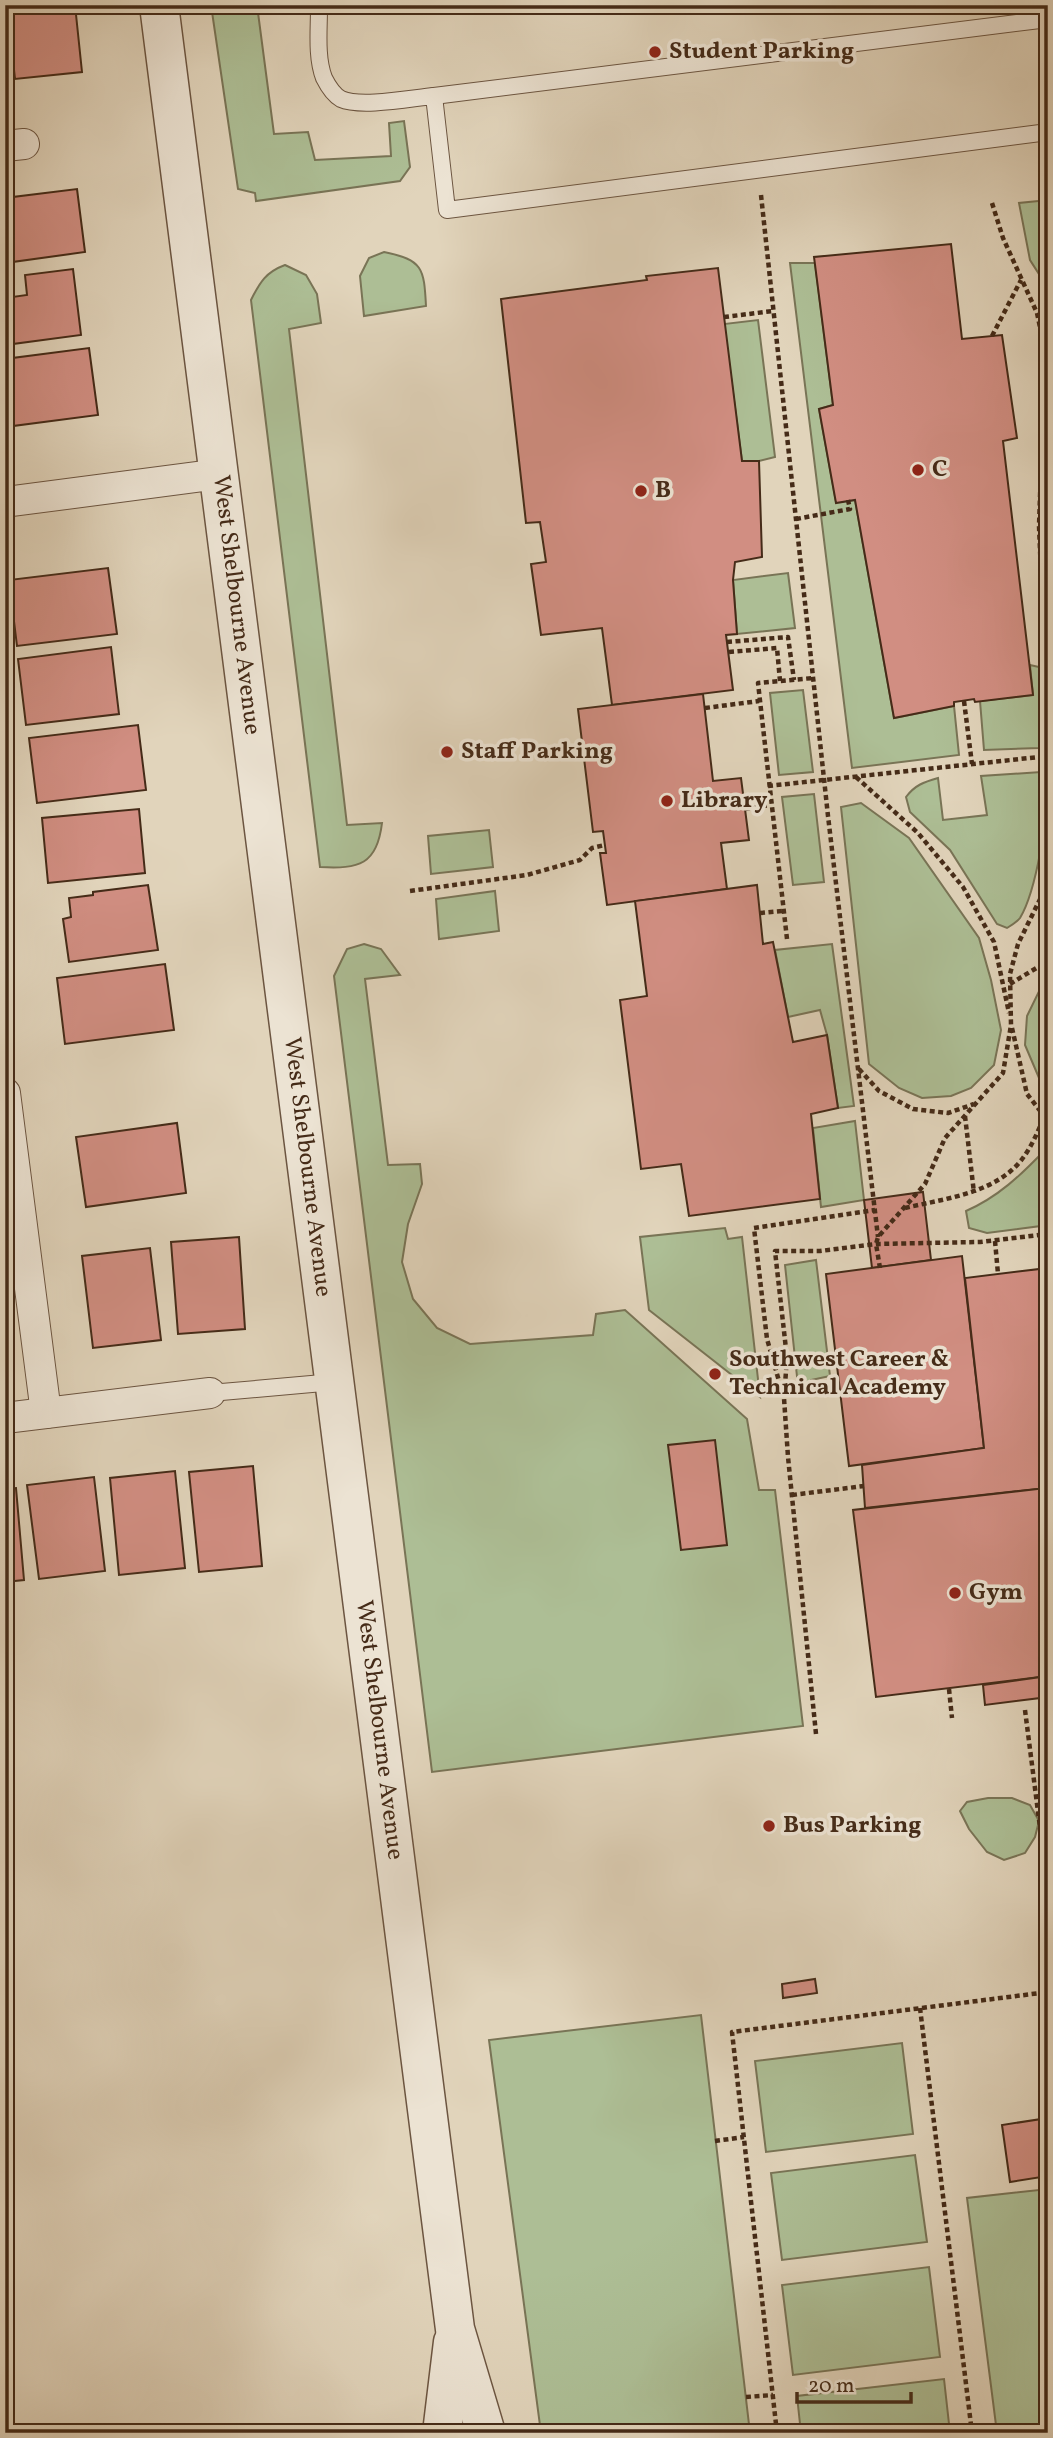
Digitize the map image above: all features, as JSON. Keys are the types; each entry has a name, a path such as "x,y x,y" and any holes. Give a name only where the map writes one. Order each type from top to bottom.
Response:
{"street":[{"name":"West Shelbourne Avenue","path":"159,5 455,2329 486,2433"},
{"path":"5,502 219,474"},
{"path":"5,1093 46,1413"},
{"path":"5,1418 211,1393"},
{"name":"West Shelbourne Avenue","path":"442,2433 455,2329"}],"lane":[{"path":"321,5 319,51 324,77 331,91 343,100 374,103 1048,19"},
{"path":"433,96 447,210 1048,132"},
{"path":"211,1393 334,1382"}],"path":[{"path":"758,170 813,678 876,1210 876,1244 880,1268"},
{"path":"992,203 1003,238 1037,313 1048,365"},
{"path":"992,336 1021,279"},
{"path":"723,317 773,311"},
{"path":"1048,382 1042,439 1039,526 1041,573 1048,583"},
{"path":"796,519 850,509 848,500"},
{"path":"727,642 788,637 794,680"},
{"path":"729,652 777,648 780,681"},
{"path":"787,939 758,683 813,678"},
{"path":"705,708 760,701"},
{"path":"964,701 972,764"},
{"path":"768,786 1048,756"},
{"path":"856,777 918,833 963,887 994,942 1027,1094 1046,1119 1026,1154 1000,1180 974,1193 904,1208"},
{"path":"745,809 770,805"},
{"path":"410,891 527,875 580,860 592,848 605,845"},
{"path":"878,1237 925,1184 945,1138 1003,1073 1011,1025 1010,974 1018,944 1046,892 1048,864"},
{"path":"760,913 783,911"},
{"path":"1010,984 1048,961"},
{"path":"859,1069 879,1091 913,1109 948,1113 975,1104"},
{"path":"965,1115 974,1193"},
{"path":"784,1398 766,1339 754,1228 876,1210"},
{"path":"816,1734 792,1495 784,1398 787,1358 775,1251 820,1251 876,1244 995,1241 1048,1234"},
{"path":"995,1241 998,1274"},
{"path":"792,1495 864,1486"},
{"path":"949,1689 952,1718"},
{"path":"1025,1710 1048,1889"},
{"path":"777,2433 732,2032 1048,1992"},
{"path":"920,2008 972,2433"},
{"path":"715,2141 744,2137"},
{"path":"746,2398 773,2395"}],"green space":[{"path":"211,5 257,5 274,134 308,132 315,160 391,156 389,123 404,121 410,167 400,181 256,201 255,193 238,189"},
{"path":"1048,200 1048,288 1030,260 1019,203"},
{"path":"384,252 407,258 419,268 424,283 426,306 364,316 360,276 369,258"},
{"path":"790,263 815,263 833,405 819,409 836,502 855,500 894,718 954,706 959,755 852,768"},
{"path":"285,265 306,275 317,294 321,323 289,329 347,825 382,823 376,848 370,856 364,862 345,867 320,867 251,300 264,278"},
{"path":"758,320 775,457 742,461 724,324"},
{"path":"788,573 795,628 737,634 733,580"},
{"path":"1030,665 1048,669 1048,736 1039,748 984,750 980,701 1033,695"},
{"path":"803,690 813,772 779,775 770,693"},
{"path":"1041,772 1048,781 1044,831 1036,871 1020,918 1007,928 997,924 950,850 910,812 906,797 920,784 938,778 943,820 987,815 981,776"},
{"path":"814,794 824,882 793,885 782,797"},
{"path":"861,803 909,838 979,938 1001,1030 994,1065 971,1088 951,1096 922,1098 899,1088 869,1064 841,807"},
{"path":"489,830 493,867 431,874 428,836"},
{"path":"495,891 499,931 439,939 436,899"},
{"path":"364,944 381,949 400,975 365,979 388,1165 420,1164 422,1184 408,1224 402,1262 413,1299 437,1328 470,1344 593,1335 596,1314 625,1310 747,1419 759,1490 775,1490 803,1726 432,1772 334,976 347,949"},
{"path":"832,944 854,1106 838,1108 827,1035 820,1010 788,1017 775,950"},
{"path":"1048,978 1048,1099 1025,1045 1027,1016 1045,979"},
{"path":"855,1121 864,1200 821,1207 813,1128"},
{"path":"1048,1150 1048,1225 987,1233 969,1228 966,1211 1009,1185"},
{"path":"725,1228 728,1239 742,1237 760,1397 649,1310 640,1237"},
{"path":"816,1260 830,1376 811,1380 812,1394 799,1395 785,1265"},
{"path":"988,1798 1012,1798 1030,1805 1039,1821 1035,1837 1025,1853 1004,1860 987,1852 969,1829 960,1811 967,1802"},
{"path":"701,2015 750,2433 541,2433 489,2040"},
{"path":"902,2043 913,2134 766,2152 755,2061"},
{"path":"915,2155 927,2242 782,2260 771,2173"},
{"path":"1048,2189 1048,2433 997,2433 967,2198"},
{"path":"929,2267 940,2357 793,2375 782,2285"},
{"path":"944,2379 950,2433 801,2433 797,2396"}],"building":[{"path":"7,5 75,5 82,72 15,79"},
{"path":"77,189 85,252 5,263 5,198"},
{"name":"C","path":"951,244 962,339 1002,335 1017,438 1003,441 1033,695 954,702 954,706 894,718 855,500 836,503 819,409 833,405 814,257"},
{"name":"B","path":"718,268 742,461 759,461 762,557 735,562 733,580 737,634 726,635 733,690 612,705 602,628 541,635 531,564 546,562 540,522 526,523 501,299 647,280 646,276"},
{"path":"73,269 81,335 5,345 5,298 27,295 25,275"},
{"path":"89,348 98,415 5,427 5,359"},
{"path":"108,568 117,634 17,646 9,580"},
{"path":"111,647 119,714 26,725 18,659"},
{"path":"703,694 713,781 741,778 749,840 721,843 727,889 607,905 600,853 606,853 603,831 593,832 578,709"},
{"path":"138,725 146,790 37,803 29,738"},
{"path":"139,809 145,873 48,883 42,818"},
{"path":"148,885 158,950 69,962 63,919 71,917 69,898"},
{"path":"757,885 763,944 773,942 793,1042 827,1035 838,1108 811,1114 820,1199 689,1216 681,1164 641,1169 620,1000 647,996 635,901"},
{"path":"165,964 174,1030 65,1044 57,978"},
{"path":"177,1123 186,1193 86,1207 76,1137"},
{"path":"923,1192 931,1260 872,1268 864,1200"},
{"path":"239,1237 245,1329 178,1334 171,1242"},
{"path":"150,1248 161,1340 93,1348 82,1256"},
{"path":"962,1256 984,1448 849,1466 826,1274"},
{"path":"1048,1268 1048,1499 1046,1488 865,1508 862,1465 984,1448 965,1278"},
{"path":"715,1440 727,1545 681,1550 668,1445"},
{"path":"253,1466 262,1566 199,1572 189,1472"},
{"path":"175,1471 185,1568 119,1575 110,1478"},
{"path":"94,1477 105,1571 39,1579 27,1485"},
{"path":"16,1488 24,1580 5,1582 5,1489"},
{"name":"Gym","path":"1046,1488 1048,1676 876,1697 853,1510"},
{"path":"1048,1676 1048,1697 985,1705 983,1685"},
{"path":"815,1979 817,1993 783,1998 782,1984"},
{"path":"1048,2118 1048,2176 1010,2182 1002,2125"}],"place":[{"name":"Student Parking","path":"655,52"},
{"name":"C","path":"918,470"},
{"name":"B","path":"641,491"},
{"name":"Staff Parking","path":"447,752"},
{"name":"Library","path":"667,801"},
{"name":"Southwest Career & Technical Academy","path":"715,1374"},
{"name":"Gym","path":"955,1593"},
{"name":"Bus Parking","path":"769,1826"}]}
